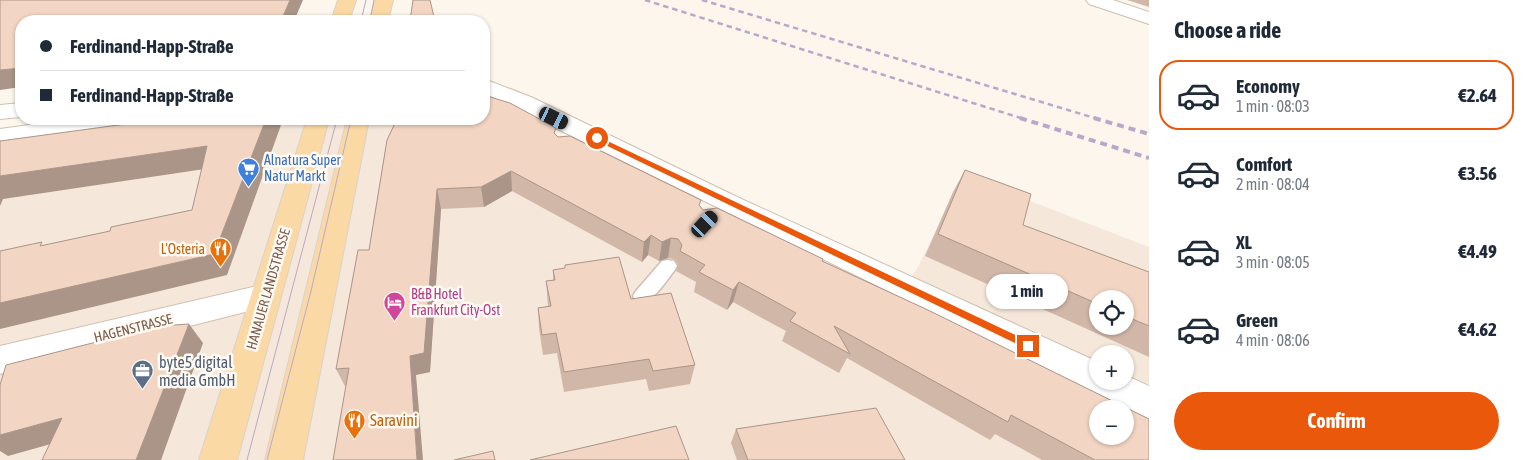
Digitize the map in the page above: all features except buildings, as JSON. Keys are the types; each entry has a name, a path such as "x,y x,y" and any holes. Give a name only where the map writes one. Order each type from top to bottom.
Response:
{"main road":[{"path":"342,15 347,0"},
{"path":"381,15 384,0"},
{"name":"HANAUER LANDSTRASSE","path":"218,460 316,125"},
{"path":"284,460 357,125"}],"street":[{"path":"1095,0 1149,18"},
{"path":"490,88 523,102 579,139 721,207 1089,374"},
{"path":"490,98 523,102"},
{"path":"0,112 15,111"},
{"path":"0,136 78,125"},
{"name":"HAGENSTRASSE","path":"0,360 266,296"},
{"path":"1122,390 1149,403"}],"lane":[{"path":"642,296 668,266"}],"shaded area":[{"path":"490,122 894,303 918,267 963,175 1149,247 1149,460 0,460 0,165 288,125 490,125"}],"tram line":[{"path":"362,15 366,0"},
{"path":"371,15 374,0"},
{"path":"247,460 335,125"},
{"path":"267,460 311,291 350,125"}],"railway":[{"path":"645,0 1024,119"},
{"path":"702,0 1098,119"},
{"path":"1020,118 1149,158"},
{"path":"1094,118 1149,134"}],"place":[{"name":"Alnatura Super Natur Markt","path":"248,187"},
{"name":"L'Osteria","path":"221,268"},
{"name":"B&B Hotel Frankfurt City-Ost","path":"395,321"},
{"name":"byte5 digital media GmbH","path":"143,390"},
{"name":"Saravini","path":"354,439"}],"route":[{"path":"597,138 726,202 1028,346"}]}
